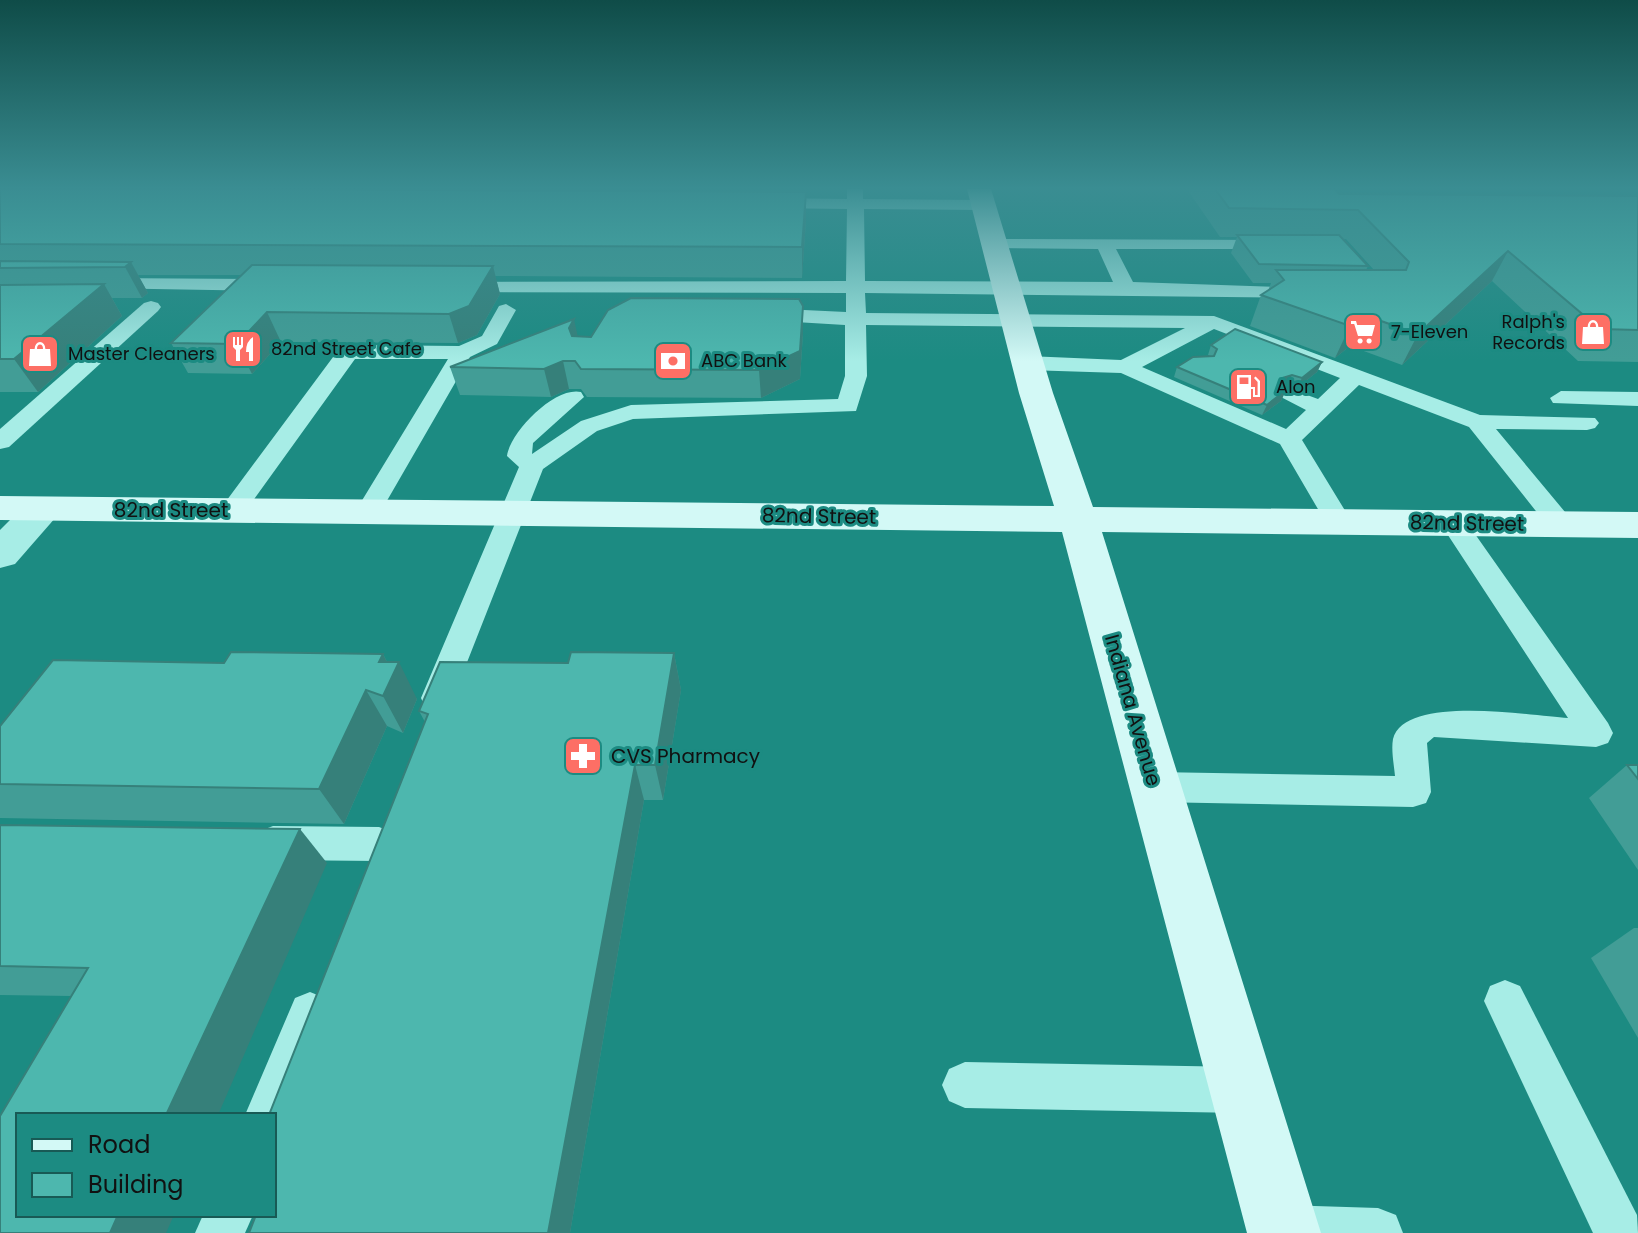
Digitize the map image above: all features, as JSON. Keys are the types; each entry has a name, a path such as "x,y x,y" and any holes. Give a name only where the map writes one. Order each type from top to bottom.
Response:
{"main road":[{"name":"Indiana Avenue","path":"995,247 1078,519 1284,1231"},
{"name":"82nd Street","path":"0,508 1638,525"}],"street":[{"path":"0,554 44,509"}],"lane":[{"path":"425,730 532,465 589,426 631,412 848,406 856,376 857,247"},
{"path":"1105,247 1126,288"},
{"path":"79,284 286,285"},
{"path":"445,286 858,289 1017,325 1125,367 1289,439 1339,522"},
{"path":"1017,325 1126,288 1319,294"},
{"path":"0,442 151,307 121,307"},
{"path":"233,510 347,354 355,351 462,353 487,343 506,310"},
{"path":"735,314 1017,325 1214,322 1477,422 1587,423"},
{"path":"1125,367 1214,322"},
{"path":"1166,346 1188,355"},
{"path":"368,512 462,353"},
{"path":"1289,439 1354,377"},
{"path":"1288,395 1321,408"},
{"path":"532,465 519,456 521,441 550,413 573,397"},
{"path":"1561,398 1638,399"},
{"path":"0,419 27,420"},
{"path":"1477,422 1561,524"},
{"path":"1155,787 1413,792 1410,740 1419,729 1434,724 1596,733 1453,523"},
{"path":"237,842 379,844"},
{"path":"269,1113 321,987"},
{"path":"1505,1001 1619,1233"},
{"path":"965,1085 1242,1090"},
{"path":"1284,1231 1378,1233"}],"building":[{"path":"1246,247 1350,247 1368,266 1259,264"},
{"path":"1394,247 1638,247 1638,330 1600,329 1508,251 1418,334 1364,315 1350,326 1261,295 1284,280 1276,270 1406,270 1409,262"},
{"path":"0,261 131,262 125,267 0,268"},
{"path":"252,265 493,266 469,306 449,314 267,312 237,344 171,343"},
{"path":"104,284 14,359 0,359 0,285"},
{"path":"631,298 799,299 803,306 800,351 759,370 581,369 575,361 563,361 544,369 450,367 574,319 569,328 572,336 591,337 608,310"},
{"name":"Alon","path":"1235,329 1322,362 1302,378 1292,375 1282,378 1278,385 1286,390 1267,405 1177,367 1193,357 1214,356 1217,349 1211,345"},
{"path":"231,652 383,654 379,662 399,662 383,696 366,690 319,789 0,784 0,726 53,660 224,663"},
{"path":"571,652 674,653 655,765 635,765 548,1233 249,1233 255,1217 276,1217 276,1113 270,1113 428,714 419,711 440,662 568,663"},
{"path":"1627,765 1638,765 1638,779"},
{"path":"0,825 300,829 167,1113 16,1113 16,1217 117,1217 110,1233 0,1233 0,1116 88,968 0,966"}],"place":[{"name":"7-Eleven","path":"1363,332"},
{"name":"Ralph's Records","path":"1593,332"},
{"name":"82nd Street Cafe","path":"243,349"},
{"name":"Master Cleaners","path":"40,354"},
{"name":"ABC Bank","path":"673,361"},
{"name":"Alon","path":"1248,387"},
{"name":"CVS Pharmacy","path":"583,756"}]}
